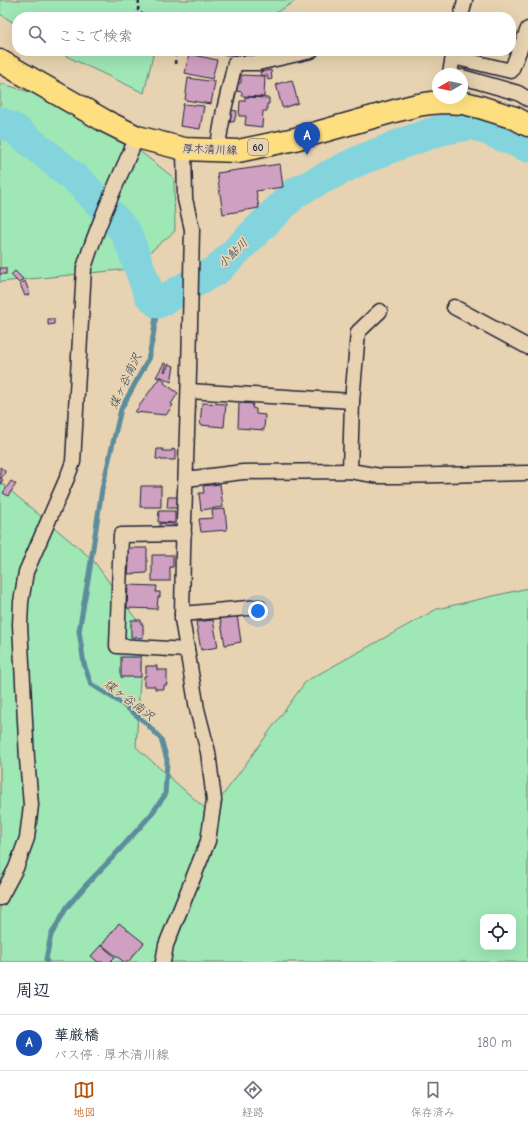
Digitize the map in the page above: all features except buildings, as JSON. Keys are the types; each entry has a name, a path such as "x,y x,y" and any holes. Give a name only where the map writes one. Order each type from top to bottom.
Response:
{"main road":[{"name":"厚木清川線","path":"0,61 105,121 137,137 184,149 238,151 294,139 418,105 443,102 464,103 480,106 515,118 528,125"}],"street":[{"path":"462,12 465,0"},
{"path":"461,56 511,71 528,29"},
{"path":"217,150 224,110 235,63 258,63 289,56"},
{"path":"451,68 454,56"},
{"path":"468,79 518,93 528,99"},
{"path":"0,898 16,868 27,838 31,805 26,751 20,625 21,602 26,572 73,462 84,268 88,254 119,177 137,137"},
{"path":"163,962 166,945 208,841 214,800 208,752 197,709 182,614 190,372 192,229 185,198 184,149"},
{"path":"454,308 528,347"},
{"path":"350,471 352,401 358,332 380,312"},
{"path":"189,391 352,401"},
{"path":"186,479 243,472 350,471 380,476 528,473"},
{"path":"184,534 122,536 117,646 187,650"},
{"path":"182,614 259,607"}],"path":[{"path":"139,0 138,10 140,12"},
{"path":"175,64 176,56"}],"green space":[{"path":"0,0 297,0 277,12 12,12 12,22 0,14"},
{"path":"66,56 153,56 144,93"},
{"path":"0,83 87,110 174,178 175,231 130,269 0,282"},
{"path":"0,482 93,560 143,629 136,747 210,813 306,681 437,609 528,588 528,962 0,962"}],"waterway":[{"name":"小鮎川","path":"0,122 16,130 81,183 126,232 149,294 158,303 218,269 296,192 356,162 403,143 441,130 473,124 528,147"},
{"name":"煤ヶ谷南沢","path":"47,962 46,959 51,935 67,907 150,816 165,795 167,760 161,739 145,722 121,703 91,684 84,664 79,631 102,489 121,409 148,360 158,303"}],"place":[{"name":"華厳橋","path":"307,155"}]}
